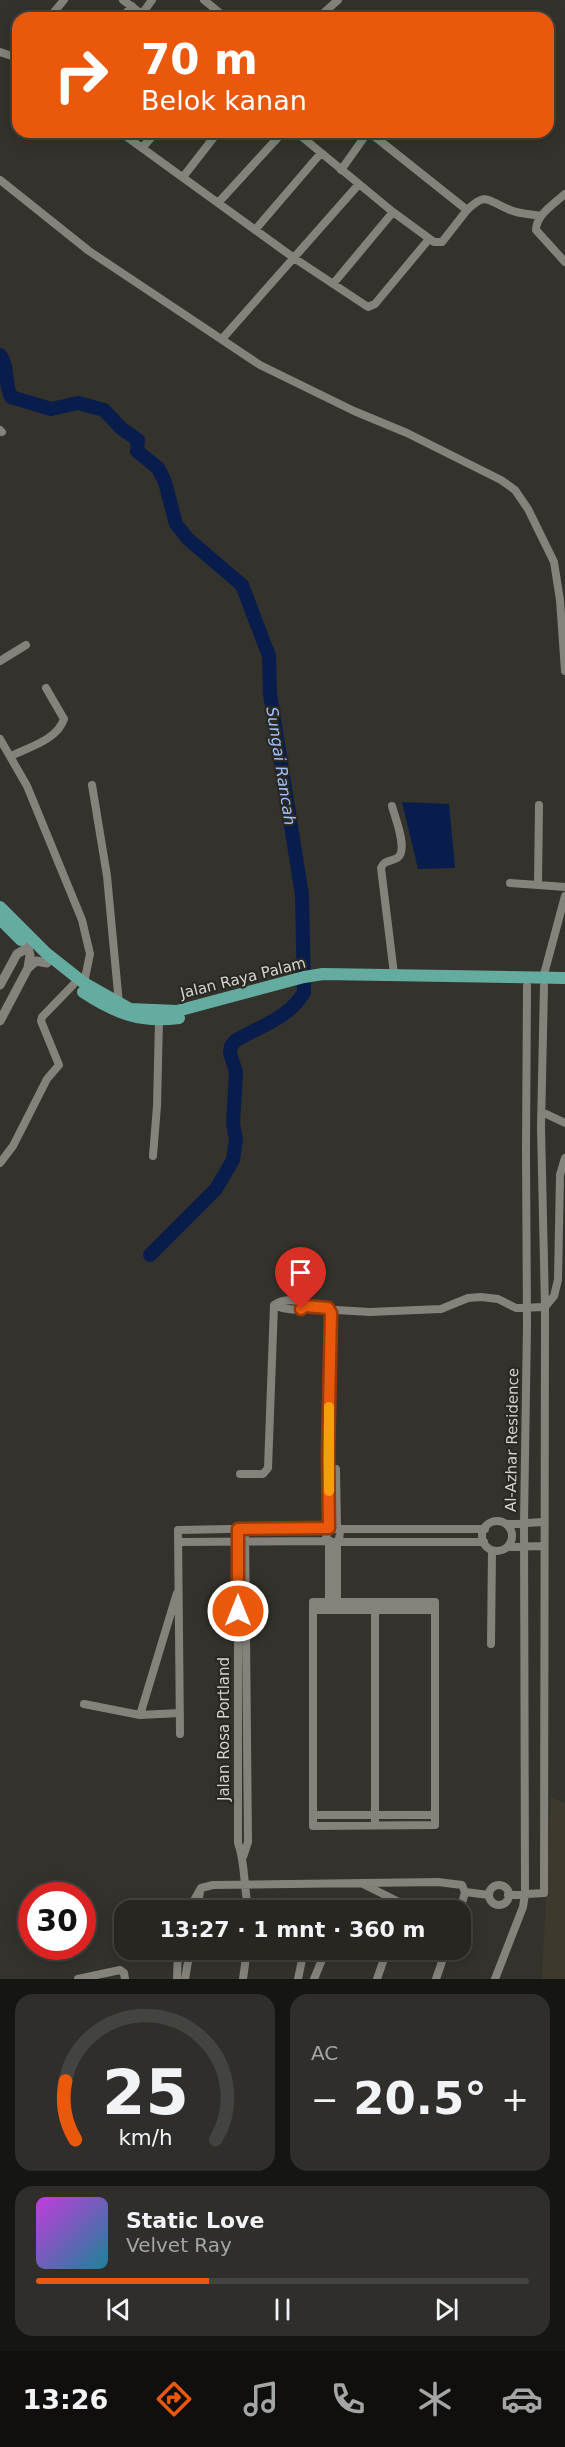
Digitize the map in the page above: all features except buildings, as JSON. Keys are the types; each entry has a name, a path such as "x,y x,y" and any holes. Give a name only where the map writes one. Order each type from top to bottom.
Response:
{"main road":[{"name":"Jalan Raya Palam","path":"0,907 29,947 46,958"},
{"name":"Jalan Raya Palam","path":"0,919 16,929 46,958 114,1011 159,1020 197,1015 323,974 394,975 527,986 565,978"},
{"name":"Jalan Raya Palam","path":"305,980 466,980 544,982 565,986"},
{"name":"Jalan Raya Palam","path":"78,984 119,1005 141,1010 177,1011 292,984"}],"street":[{"path":"54,12 64,0"},
{"path":"123,0 140,12"},
{"path":"204,0 219,12"},
{"path":"325,12 338,0"},
{"path":"127,12 132,6"},
{"path":"128,138 363,305 371,307 429,239"},
{"path":"142,148 151,138"},
{"path":"183,177 213,138"},
{"path":"218,203 278,138"},
{"path":"303,138 393,212 436,243 442,242 467,210 478,200 485,198 508,210 541,216"},
{"path":"341,170 365,138"},
{"path":"377,138 467,210"},
{"path":"255,230 321,153"},
{"path":"0,180 89,251 260,365 354,411 407,433 501,480 514,490 528,509 554,562 561,583 565,671"},
{"path":"222,339 359,184"},
{"path":"565,194 536,222 536,230 565,262"},
{"path":"333,284 393,212"},
{"path":"0,661 26,645"},
{"path":"11,756 52,735 61,727 64,719 46,688"},
{"path":"0,739 27,786 82,920 90,954 78,984 42,1017 41,1021 58,1065 47,1079 13,1146 0,1162"},
{"path":"93,785 107,876 119,1005"},
{"path":"538,885 539,805"},
{"path":"392,806 403,849 397,858 383,863 381,868 394,975"},
{"path":"510,883 565,887"},
{"name":"Al-Azhar Residence","path":"525,1894 544,1893 545,1308 542,1112 544,982 565,896"},
{"path":"13,961 16,929"},
{"path":"0,985 17,954 29,947"},
{"path":"28,968 29,947"},
{"path":"0,1021 28,968 36,961 46,958"},
{"name":"Al-Azhar Residence","path":"495,1979 523,1907 525,1894 524,1523 527,1324 527,986"},
{"path":"153,1156 159,1020"},
{"path":"542,1112 565,1123"},
{"path":"336,1310 369,1312 441,1309 468,1299 481,1297 498,1299 513,1308 545,1308 557,1288 560,1175 565,1158"},
{"path":"240,1474 263,1474 268,1468 274,1305 281,1300 286,1300 301,1302 305,1306 328,1308 331,1313 328,1456 333,1528 341,1536 333,1541"},
{"path":"527,1324 544,1324"},
{"path":"333,1541 326,1538 333,1528 336,1469"},
{"path":"544,1522 507,1524 492,1521 482,1535 484,1542 492,1550 544,1546"},
{"path":"507,1524 513,1535 508,1547"},
{"path":"459,1528 459,1542"},
{"path":"180,1734 178,1530 485,1528"},
{"name":"Jalan Rosa Portland","path":"242,1529 238,1843 243,1857 243,1884 247,1900"},
{"path":"333,1541 333,1606"},
{"path":"178,1542 484,1542"},
{"path":"491,1644 492,1550"},
{"path":"140,1715 179,1586"},
{"path":"313,1602 333,1606 435,1602 435,1825 313,1826 313,1602"},
{"path":"375,1606 375,1826"},
{"path":"84,1704 140,1715 180,1713"},
{"path":"313,1815 435,1815"},
{"path":"358,1882 390,1900"},
{"path":"201,1888 243,1884 456,1883 462,1885 465,1892 463,1900"},
{"path":"499,1886 506,1889 508,1895 505,1903 499,1905 491,1901 489,1895 491,1889 499,1886"},
{"path":"194,1900 201,1888"},
{"path":"199,1900 201,1888"},
{"path":"465,1892 489,1895"},
{"path":"508,1895 525,1894"},
{"path":"177,1979 178,1960"},
{"path":"185,1979 188,1960"},
{"path":"243,1979 246,1960"},
{"path":"298,1979 302,1960"},
{"path":"314,1979 322,1960"},
{"path":"377,1979 384,1960"},
{"path":"436,1979 443,1960"},
{"path":"78,1979 120,1970 123,1972 124,1979"}],"shaded area":[{"path":"551,1796 565,1804 565,1979 542,1979"}],"water":[{"path":"402,802 449,804 455,868 418,869"}],"waterway":[{"name":"Sungai Rancah","path":"0,355 5,364 11,397 51,409 78,403 104,410 122,429 138,440 137,451 158,468 165,482 176,524 188,539 242,585 269,656 270,694 302,895 304,992 283,1015 235,1041 231,1046 230,1053 236,1072 233,1124 236,1139 233,1160 216,1189 150,1255"}],"slow traffic":[{"path":"329,1407 329,1491"}],"route":[{"path":"238,1611 238,1529 329,1528 331,1313 328,1308 305,1306 301,1309"}]}
